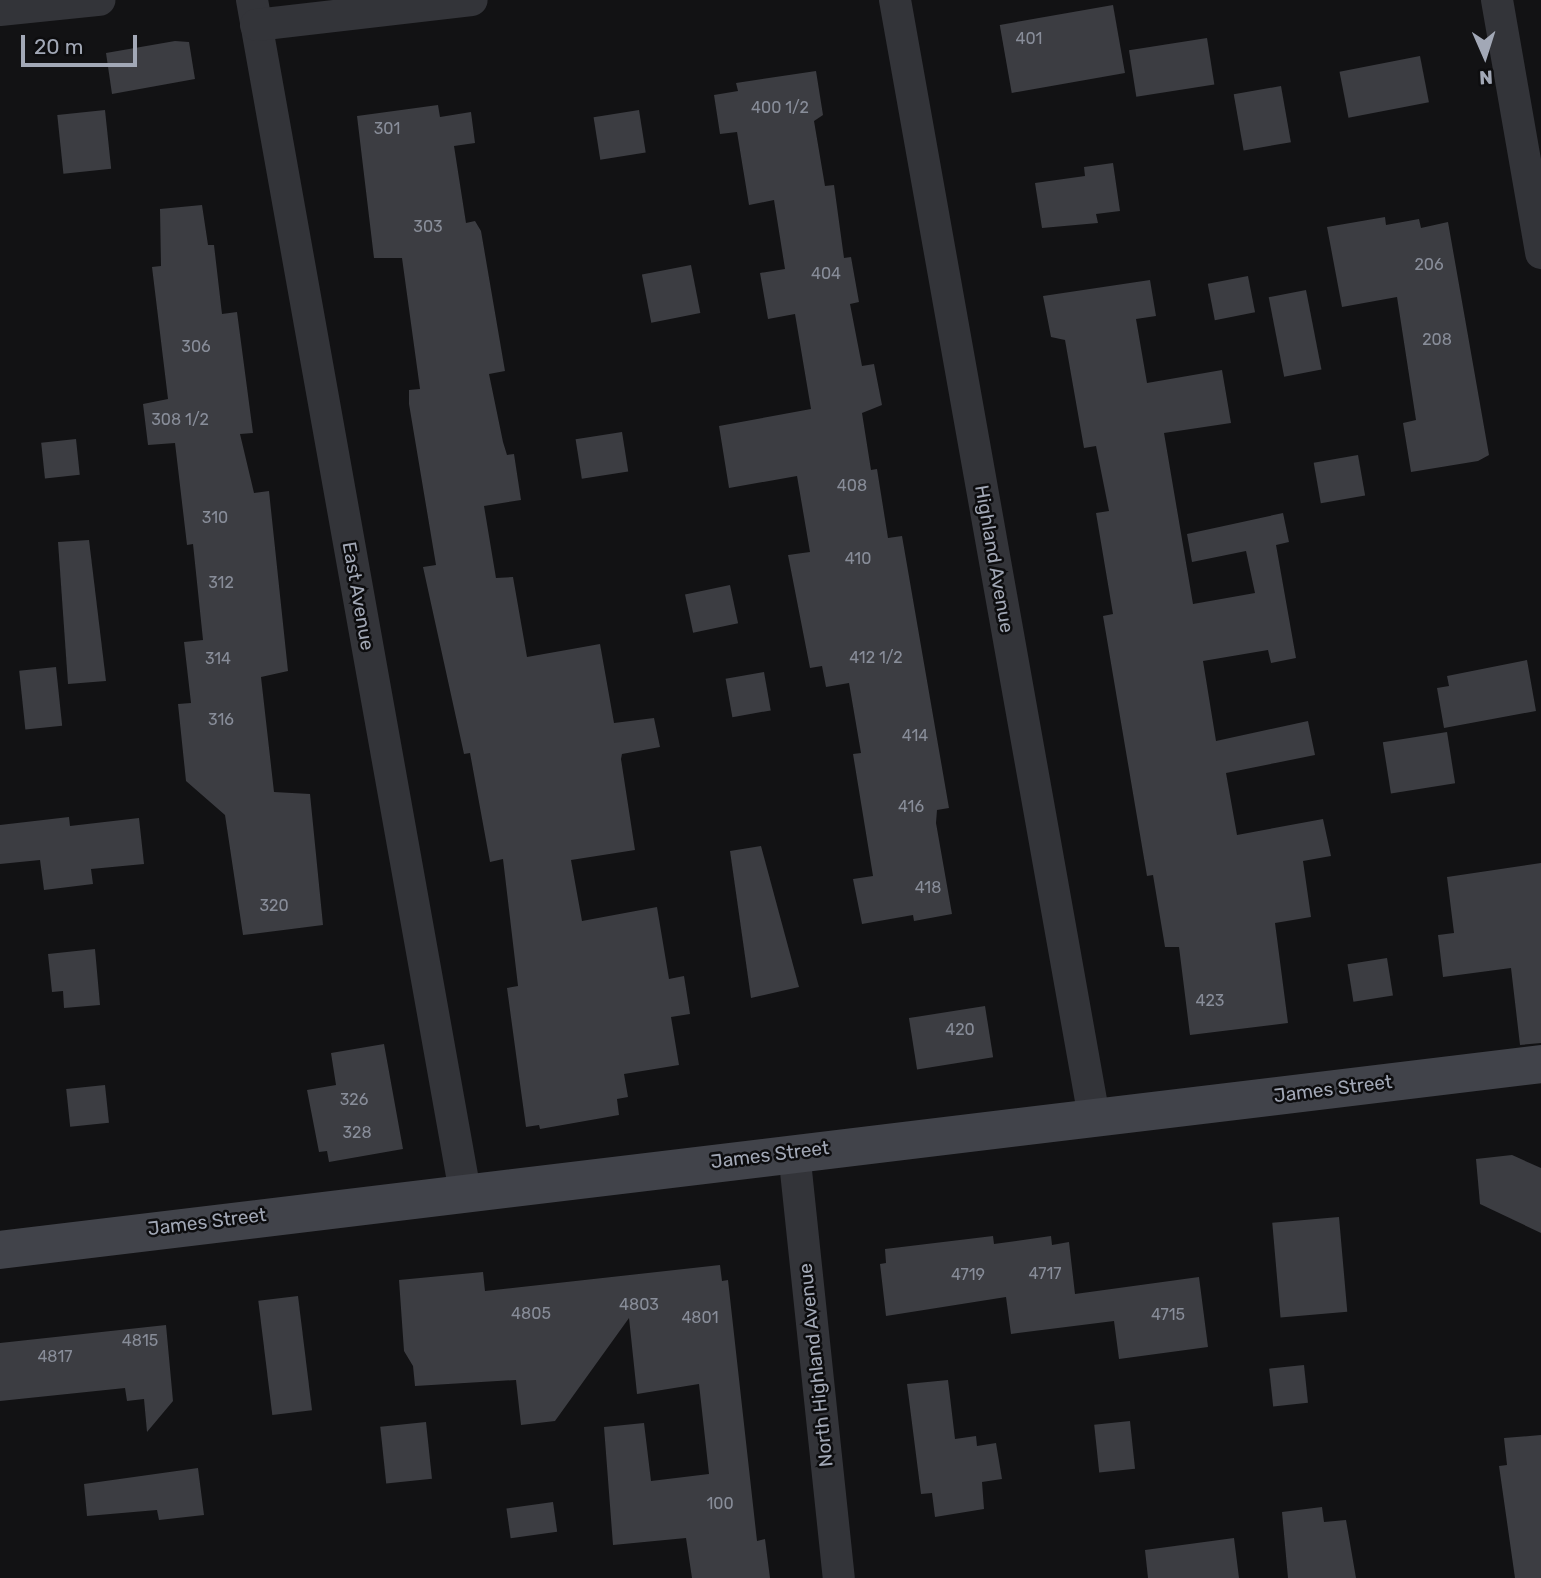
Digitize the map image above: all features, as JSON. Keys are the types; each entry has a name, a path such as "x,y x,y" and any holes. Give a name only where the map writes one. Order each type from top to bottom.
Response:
{"street":[{"path":"0,10 99,0"},
{"path":"254,12 472,0"},
{"name":"Highland Avenue","path":"895,0 1094,1117"},
{"path":"1497,0 1541,253"},
{"name":"East Avenue","path":"254,12 464,1192"},
{"name":"James Street","path":"0,1250 464,1192 1541,1065"},
{"name":"North Highland Avenue","path":"794,1153 839,1578"}],"building":[{"path":"1113,5 1125,73 1012,93 1000,25"},
{"path":"1207,38 1214,84 1136,97 1129,50"},
{"path":"175,41 189,42 195,79 112,94 106,53"},
{"path":"1420,56 1429,102 1348,118 1340,72"},
{"path":"816,71 823,115 814,121 825,186 834,185 844,258 851,257 859,302 850,304 862,366 874,364 882,405 862,413 871,470 877,469 888,538 902,536 949,808 937,810 936,823 952,914 914,921 913,915 862,924 853,879 873,876 853,754 861,753 849,683 826,687 822,666 810,668 788,555 810,552 797,476 729,488 719,426 811,409 795,314 768,319 760,273 785,269 774,200 749,205 737,132 720,134 714,95 738,91 736,83"},
{"path":"1281,86 1291,142 1244,150 1234,94"},
{"path":"438,105 440,117 471,112 475,143 454,146 466,223 475,221 481,231 505,371 489,374 507,455 514,454 521,500 484,506 496,578 513,577 527,657 600,644 614,723 654,718 660,747 622,754 635,850 571,860 582,921 657,907 669,979 684,976 690,1014 671,1017 679,1065 624,1074 628,1097 617,1099 619,1115 540,1129 539,1125 526,1127 521,1091 507,988 518,986 503,859 490,862 470,753 464,754 423,567 436,565 409,404 409,390 420,389 402,258 374,258 357,116"},
{"path":"105,110 111,169 63,174 57,115"},
{"path":"639,110 646,152 600,160 594,117"},
{"path":"1113,163 1120,211 1096,214 1098,223 1042,228 1035,183 1085,176 1084,167"},
{"path":"202,205 208,245 214,245 222,314 237,312 253,433 240,434 254,493 269,491 288,671 261,677 274,792 310,794 323,925 243,935 225,815 186,781 178,704 191,703 184,642 203,640 193,544 187,545 175,443 148,445 143,404 168,399 152,267 161,266 160,209"},
{"path":"1385,217 1386,225 1419,219 1421,228 1448,222 1489,455 1478,461 1411,472 1403,423 1416,420 1397,297 1342,307 1327,227"},
{"path":"691,265 700,313 651,323 642,275"},
{"path":"1248,276 1255,312 1215,320 1208,284"},
{"path":"1150,280 1156,316 1136,319 1147,383 1222,370 1231,423 1164,433 1193,604 1255,593 1246,551 1192,562 1187,534 1283,513 1289,542 1276,545 1296,658 1271,663 1268,650 1203,661 1216,741 1308,721 1315,755 1226,773 1237,835 1323,819 1331,856 1303,861 1311,917 1275,923 1288,1023 1190,1035 1179,947 1165,947 1153,875 1147,876 1103,616 1113,614 1096,513 1109,511 1096,446 1084,448 1065,340 1051,337 1043,296"},
{"path":"1306,290 1321,370 1284,377 1269,297"},
{"path":"622,432 628,472 582,479 576,439"},
{"path":"76,439 80,475 45,478 41,443"},
{"path":"1358,455 1365,495 1321,503 1314,463"},
{"path":"89,540 106,681 68,684 58,542"},
{"path":"730,585 738,623 693,633 685,595"},
{"path":"1527,660 1536,711 1444,728 1437,688 1449,686 1447,676"},
{"path":"56,667 62,726 25,730 19,671"},
{"path":"764,672 771,710 732,717 726,679"},
{"path":"1447,732 1455,783 1391,794 1383,742"},
{"path":"69,817 70,826 139,818 144,864 91,869 93,884 44,890 40,860 0,864 0,825"},
{"path":"761,846 799,987 751,998 730,851"},
{"path":"1541,863 1541,1043 1520,1045 1511,968 1443,977 1438,935 1454,933 1447,877"},
{"path":"95,949 100,1005 64,1008 63,991 52,992 48,954"},
{"path":"1387,958 1393,996 1353,1002 1347,964"},
{"path":"985,1006 993,1057 917,1069 909,1018"},
{"path":"384,1044 403,1149 329,1162 327,1151 319,1152 307,1090 336,1085 331,1053"},
{"path":"105,1085 109,1123 70,1127 66,1089"},
{"path":"1512,1155 1541,1168 1541,1233 1480,1204 1476,1159"},
{"path":"1339,1217 1347,1312 1281,1317 1272,1223"},
{"path":"993,1236 994,1244 1051,1236 1052,1245 1069,1242 1075,1294 1199,1277 1208,1347 1119,1359 1114,1321 1011,1334 1006,1297 886,1316 880,1264 886,1263 885,1249"},
{"path":"720,1265 722,1281 728,1280 757,1541 765,1539 770,1578 692,1578 686,1538 613,1545 604,1427 644,1423 651,1481 709,1474 699,1384 637,1394 629,1318 555,1421 521,1425 516,1380 415,1386 413,1366 404,1351 399,1280 483,1272 485,1291"},
{"path":"298,1296 312,1410 272,1415 258,1301"},
{"path":"166,1325 173,1401 147,1432 144,1399 127,1401 125,1388 0,1401 0,1343"},
{"path":"1304,1365 1308,1403 1273,1406 1269,1369"},
{"path":"948,1380 955,1439 976,1436 977,1446 996,1443 1002,1479 982,1482 984,1509 935,1517 932,1493 921,1494 907,1384"},
{"path":"1130,1421 1135,1469 1099,1473 1094,1425"},
{"path":"426,1422 432,1479 386,1483 380,1427"},
{"path":"1541,1435 1541,1578 1515,1578 1499,1466 1507,1465 1504,1438"},
{"path":"198,1468 204,1515 159,1520 157,1510 87,1516 84,1484"},
{"path":"553,1502 557,1532 511,1538 506,1509"},
{"path":"1322,1507 1324,1522 1346,1520 1356,1578 1288,1578 1282,1512"},
{"path":"1234,1538 1239,1578 1148,1578 1145,1550"}]}
